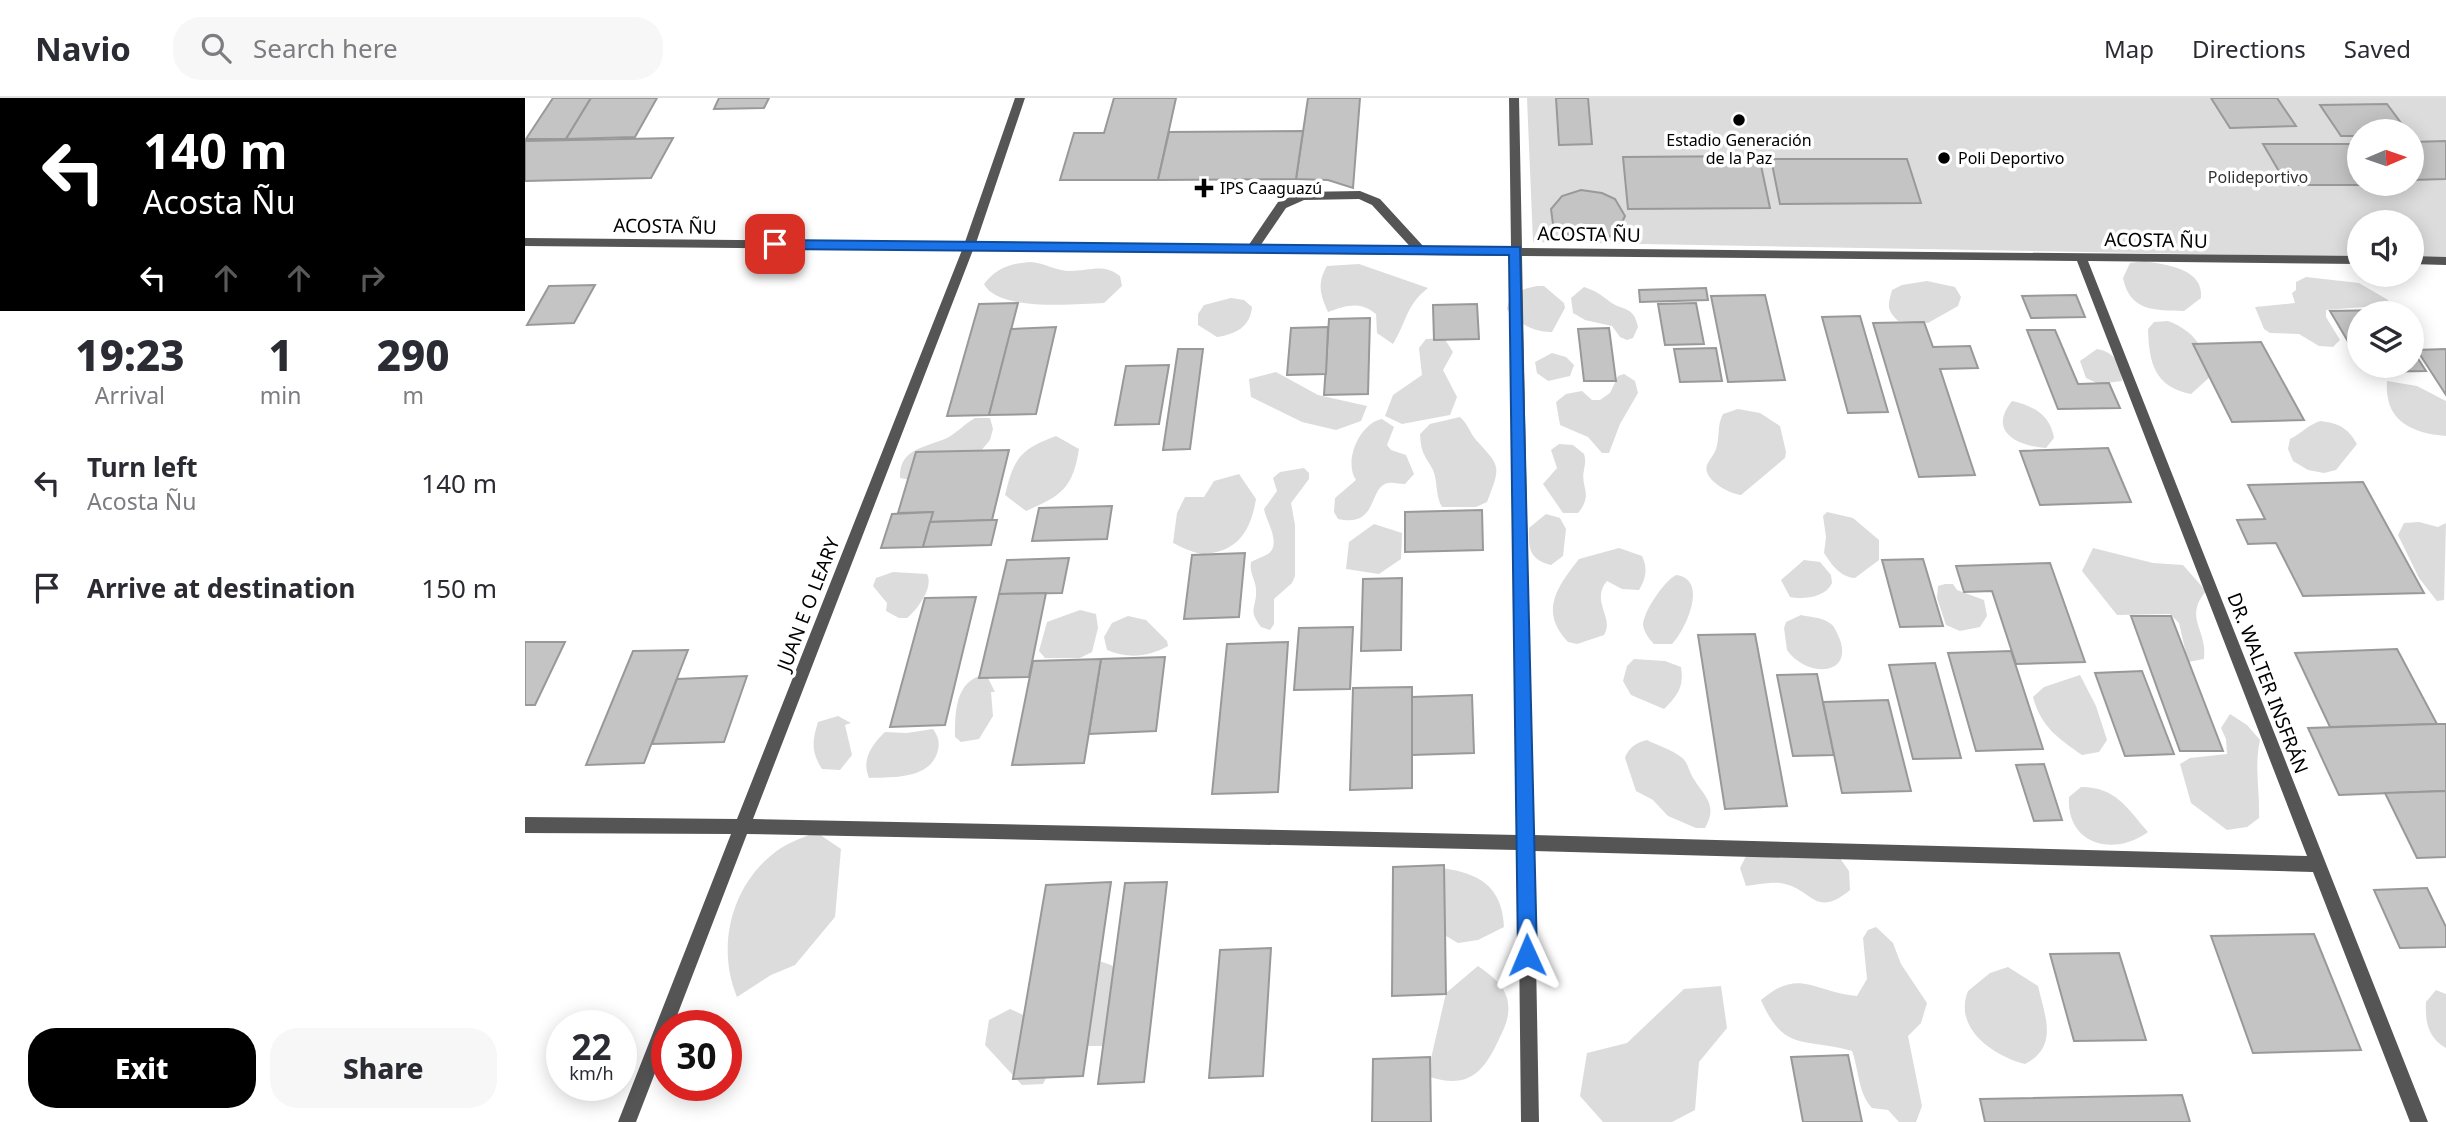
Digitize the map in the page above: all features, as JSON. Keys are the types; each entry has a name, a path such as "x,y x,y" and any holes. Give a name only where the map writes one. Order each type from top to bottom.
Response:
{"street":[{"name":"JUAN E O LEARY","path":"627,1122 969,246 1020,98"},
{"path":"1514,98 1529,1122"},
{"path":"1252,249 1282,205 1302,195 1360,195 1376,202 1420,250"},
{"name":"ACOSTA ÑU","path":"525,242 2347,260"},
{"name":"DR. WALTER INSFRÁN","path":"2081,257 2419,1122"},
{"path":"2424,260 2446,261"},
{"path":"525,825 742,826 1526,843 2318,864"}],"green space":[{"name":"Poli Deportivo","path":"1527,98 2446,98 2446,259 2424,258 2424,210 2347,210 2347,257 1533,242"},
{"path":"2144,261 2190,274 2200,288 2201,298 2184,311 2154,309 2138,303 2126,289 2123,278 2130,263"},
{"path":"1031,262 1065,271 1108,270 1120,276 1122,286 1104,303 1057,305 1021,303 1005,299 992,293 984,284 1005,267"},
{"path":"1359,264 1428,288 1411,307 1393,344 1377,333 1376,314 1370,310 1353,306 1328,312 1325,306 1321,283 1327,266"},
{"path":"2306,277 2347,282 2347,287 2366,287 2388,301 2347,301 2347,308 2326,310 2326,317 2340,340 2333,347 2319,346 2299,334 2270,333 2264,329 2255,307 2295,303 2292,293 2296,290 2296,282"},
{"path":"1927,281 1955,287 1961,297 1958,306 1928,323 1898,321 1889,307 1892,290 1902,285"},
{"path":"1544,286 1564,303 1565,308 1552,332 1527,326 1507,309 1510,299 1517,293"},
{"path":"1584,287 1633,315 1638,327 1633,338 1627,340 1620,337 1612,326 1585,320 1573,313 1571,298"},
{"path":"1231,298 1244,300 1252,307 1248,320 1241,328 1217,337 1198,325 1198,314 1204,305"},
{"path":"2168,321 2192,336 2208,366 2211,376 2191,394 2169,386 2161,379 2152,362 2148,329 2154,322"},
{"path":"1444,338 1453,352 1443,370 1457,397 1450,415 1402,424 1385,416 1393,395 1422,375 1419,348 1426,339"},
{"path":"2097,349 2113,356 2122,381 2099,384 2086,378 2080,361"},
{"path":"1552,353 1566,357 1574,365 1570,376 1548,381 1537,373 1535,362"},
{"path":"1276,372 1318,395 1367,406 1361,421 1336,430 1302,422 1251,397 1249,379"},
{"path":"1624,374 1635,381 1638,393 1620,424 1609,453 1602,453 1588,437 1560,425 1556,402 1566,394 1582,391 1592,400 1600,400 1610,393 1618,376"},
{"path":"2387,381 2417,386 2446,401 2446,436 2421,432 2402,422 2390,406"},
{"path":"2012,401 2034,409 2049,423 2054,438 2046,448 2016,440 2004,429 2005,412"},
{"path":"1738,409 1760,413 1780,426 1786,452 1785,458 1741,495 1718,485 1707,470 1716,448 1723,414"},
{"path":"1460,417 1494,462 1495,481 1487,502 1476,507 1442,507 1433,470 1422,450 1420,434 1430,424"},
{"path":"975,418 990,418 993,429 990,440 980,452 915,481 900,478 904,460 915,450 947,438"},
{"path":"1382,419 1394,427 1387,445 1391,450 1406,455 1414,474 1405,484 1390,483 1382,486 1367,513 1360,518 1338,519 1334,512 1335,498 1356,480 1351,463 1356,444 1367,428"},
{"path":"2320,421 2342,427 2357,444 2336,470 2324,473 2308,470 2293,461 2288,449 2290,439"},
{"path":"1056,436 1079,449 1073,473 1057,495 1026,511 1005,495 1012,472 1027,450"},
{"path":"1559,444 1573,445 1584,454 1586,496 1578,513 1563,513 1543,484 1557,468 1551,450"},
{"path":"1304,468 1309,473 1309,479 1291,503 1295,525 1295,576 1292,583 1274,599 1274,624 1270,630 1261,627 1254,616 1256,590 1251,562 1268,554 1274,544 1264,509 1277,491 1273,478 1280,472"},
{"path":"1239,474 1256,499 1251,520 1241,537 1226,549 1204,554 1192,552 1173,543 1177,513 1185,497 1204,497 1214,481"},
{"path":"1827,512 1853,518 1879,540 1879,560 1855,578 1841,573 1824,553 1826,537 1823,516"},
{"path":"1546,514 1560,518 1566,529 1563,556 1551,565 1534,556 1529,541 1529,528"},
{"path":"2419,522 2438,527 2446,523 2444,600 2437,601 2419,578 2398,535 2404,523"},
{"path":"1374,524 1402,533 1401,559 1379,574 1346,569 1349,542"},
{"path":"1619,548 1642,556 1644,560 1645,578 1639,590 1622,589 1607,581 1601,595 1607,622 1604,635 1577,644 1568,642 1554,620 1554,599 1558,589 1579,559"},
{"path":"2093,548 2153,563 2183,565 2206,591 2199,600 2196,617 2203,640 2204,659 2188,662 2179,623 2170,614 2117,615 2082,571"},
{"path":"1804,560 1820,562 1831,575 1832,583 1825,592 1814,596 1790,597 1781,580"},
{"path":"893,572 927,574 929,579 924,598 907,618 899,618 886,611 887,603 873,586 876,578"},
{"path":"1676,575 1686,578 1691,585 1692,605 1678,637 1672,644 1654,644 1644,630 1644,619 1660,590"},
{"path":"1953,584 1957,590 1984,600 1987,616 1980,627 1960,631 1946,625 1937,598 1938,586"},
{"path":"1080,610 1096,614 1098,628 1092,652 1080,658 1045,658 1039,651 1047,622"},
{"path":"1801,615 1822,619 1834,627 1842,649 1841,659 1835,665 1827,669 1806,666 1787,650 1784,628 1786,622"},
{"path":"1128,616 1146,620 1167,641 1168,646 1138,656 1107,650 1104,637 1112,623"},
{"path":"1634,659 1665,661 1681,667 1682,680 1679,690 1664,709 1631,695 1623,681 1627,666"},
{"path":"2080,675 2096,706 2107,740 2099,752 2082,755 2046,724 2033,697 2044,687"},
{"path":"979,676 988,678 995,692 991,692 993,716 979,739 961,742 955,737 958,701 965,686"},
{"path":"2230,714 2247,725 2260,740 2257,770 2259,818 2247,827 2227,830 2191,803 2180,764 2190,758 2227,754 2226,739 2221,728"},
{"path":"838,716 851,723 845,725 852,755 840,770 822,769 814,746 818,722"},
{"path":"933,729 939,747 928,767 899,777 869,778 866,765 869,753 885,732 907,733"},
{"path":"1647,740 1685,761 1710,806 1705,828 1696,828 1668,816 1653,800 1636,791 1625,758 1633,746"},
{"path":"2081,787 2103,791 2120,800 2148,832 2135,840 2107,845 2084,836 2075,826 2070,813 2069,797"},
{"path":"816,832 841,849 835,917 795,965 771,975 737,997 728,956 729,935 740,895 764,861 781,848"},
{"path":"1747,854 1837,854 1849,871 1850,890 1828,902 1820,902 1780,883 1746,886 1740,868"},
{"path":"1441,868 1467,874 1486,884 1499,901 1504,927 1478,940 1458,943 1441,933"},
{"path":"1876,927 1893,943 1901,964 1927,1003 1921,1023 1908,1036 1922,1106 1916,1122 1899,1122 1888,1110 1872,1108 1861,1088 1852,1051 1787,1036 1770,1017 1761,1000 1774,990 1797,983 1857,996 1867,979 1863,938 1868,930"},
{"path":"1093,959 1111,965 1139,991 1109,1046 1089,1046 1072,1037"},
{"path":"1478,966 1499,983 1507,998 1508,1014 1502,1034 1487,1062 1472,1076 1453,1081 1427,1076 1446,993"},
{"path":"2008,967 2038,986 2046,1019 2046,1040 2042,1049 2025,1064 1989,1047 1971,1028 1966,1017 1968,991 1990,973"},
{"path":"1721,986 1727,1028 1699,1062 1695,1110 1672,1122 1603,1122 1580,1096 1587,1053 1627,1043 1684,989"},
{"path":"2436,990 2446,994 2446,1048 2431,1034 2427,1023 2426,1002"},
{"path":"1010,1009 1046,1025 1054,1063 1043,1084 1022,1085 985,1045 989,1020"}],"building":[{"path":"553,98 591,98 566,139 526,139"},
{"path":"591,98 657,98 635,137 566,139"},
{"path":"719,98 769,98 764,108 714,109"},
{"path":"1114,98 1176,98 1158,180 1060,180 1074,133 1104,133"},
{"path":"1308,98 1360,98 1353,188 1328,180 1296,179"},
{"path":"1556,98 1588,98 1592,144 1559,145"},
{"path":"2211,98 2277,98 2296,126 2230,128"},
{"path":"2387,104 2398,119 2347,119 2347,136 2341,136 2320,105"},
{"path":"1303,131 1296,179 1158,180 1169,132"},
{"path":"673,138 651,178 525,181 525,141"},
{"path":"2446,141 2446,179 2424,180 2424,142"},
{"path":"2263,144 2347,144 2347,185 2287,185"},
{"path":"1759,156 1770,208 1628,209 1623,157"},
{"path":"1771,159 1907,159 1921,203 1780,204"},
{"path":"1581,190 1602,193 1615,199 1625,216 1618,231 1609,237 1588,241 1560,232 1553,224 1551,209 1562,196"},
{"path":"595,285 574,323 527,325 549,286"},
{"path":"1706,288 1708,300 1640,302 1639,290"},
{"path":"1765,295 1785,380 1728,382 1711,296"},
{"path":"2076,295 2085,317 2031,318 2022,296"},
{"path":"1018,303 989,415 947,416 979,304"},
{"path":"1696,303 1704,344 1665,345 1658,304"},
{"path":"1477,304 1479,339 1434,340 1433,305"},
{"path":"2330,311 2347,311 2347,340"},
{"path":"1860,316 1888,412 1848,413 1822,317"},
{"path":"1370,318 1368,394 1324,395 1329,319"},
{"path":"1924,322 1933,347 1970,346 1978,368 1940,369 1975,475 1919,477 1873,323"},
{"path":"1056,327 1036,414 989,415 1011,329"},
{"path":"1328,327 1326,374 1287,375 1291,328"},
{"path":"1609,328 1616,381 1584,381 1578,329"},
{"path":"2027,330 2055,330 2078,384 2109,383 2120,408 2058,409"},
{"path":"2261,342 2304,420 2232,422 2193,344"},
{"path":"1716,348 1722,381 1680,382 1674,349"},
{"path":"1178,349 1203,349 1190,449 1163,450"},
{"path":"2446,349 2446,395 2424,361 2424,350"},
{"path":"1169,365 1159,424 1115,425 1126,366"},
{"path":"2108,448 2131,502 2040,505 2020,451"},
{"path":"1009,450 992,520 930,522 933,512 898,513 916,452"},
{"path":"2363,482 2424,593 2303,596 2276,543 2248,544 2237,520 2265,519 2248,485"},
{"path":"1112,506 1107,539 1032,541 1039,508"},
{"path":"1482,510 1483,550 1405,552 1405,512"},
{"path":"933,512 923,547 881,548 892,514"},
{"path":"997,520 991,545 923,547 930,522"},
{"path":"1245,553 1239,617 1184,619 1192,555"},
{"path":"1069,558 1062,593 999,594 1007,560"},
{"path":"1923,559 1943,626 1900,627 1882,560"},
{"path":"2050,563 2085,662 2016,664 1992,591 1964,592 1956,566"},
{"path":"1402,578 1401,650 1361,651 1363,579"},
{"path":"1046,593 1029,677 979,678 999,594"},
{"path":"976,597 945,725 890,727 925,598"},
{"path":"2131,616 2171,616 2223,751 2180,751"},
{"path":"1353,627 1350,689 1294,690 1299,628"},
{"path":"1755,634 1787,806 1725,809 1698,635"},
{"path":"525,642 565,642 535,705 525,705"},
{"path":"1288,642 1278,792 1212,794 1227,644"},
{"path":"2397,649 2437,724 2330,727 2295,653"},
{"path":"688,650 644,763 586,765 633,651"},
{"path":"2011,651 2043,749 1976,751 1948,653"},
{"path":"1165,657 1156,731 1089,734 1101,659"},
{"path":"1101,659 1084,763 1012,765 1033,661"},
{"path":"1935,663 1961,758 1913,759 1889,665"},
{"path":"2142,671 2174,754 2125,756 2095,673"},
{"path":"1817,674 1834,755 1793,756 1777,675"},
{"path":"747,676 724,742 652,744 677,679"},
{"path":"1412,687 1412,788 1350,790 1353,688"},
{"path":"1472,695 1474,753 1412,755 1412,697"},
{"path":"1888,700 1911,791 1842,793 1823,702"},
{"path":"2446,724 2446,791 2339,795 2308,728"},
{"path":"2044,764 2062,820 2034,821 2016,765"},
{"path":"2446,791 2446,857 2417,858 2385,793"},
{"path":"1444,865 1446,994 1392,996 1393,867"},
{"path":"1111,882 1083,1076 1013,1079 1046,885"},
{"path":"1167,882 1144,1082 1098,1084 1125,883"},
{"path":"2427,888 2446,927 2446,947 2400,948 2374,890"},
{"path":"2314,934 2361,1050 2253,1053 2211,936"},
{"path":"1271,948 1263,1076 1209,1078 1220,950"},
{"path":"2119,953 2146,1040 2074,1041 2050,954"},
{"path":"1848,1055 1862,1122 1803,1122 1791,1057"},
{"path":"1430,1057 1431,1122 1372,1122 1373,1059"},
{"path":"2182,1095 2190,1122 1985,1122 1980,1099"}],"place":[{"name":"Estadio Generación de la Paz","path":"1739,120"},
{"name":"Poli Deportivo","path":"1944,158"},
{"name":"IPS Caaguazú","path":"1204,188"}],"route":[{"path":"775,244 1515,251 1527,955"}],"park label":[{"name":"Polideportivo","path":"2258,177"}]}
